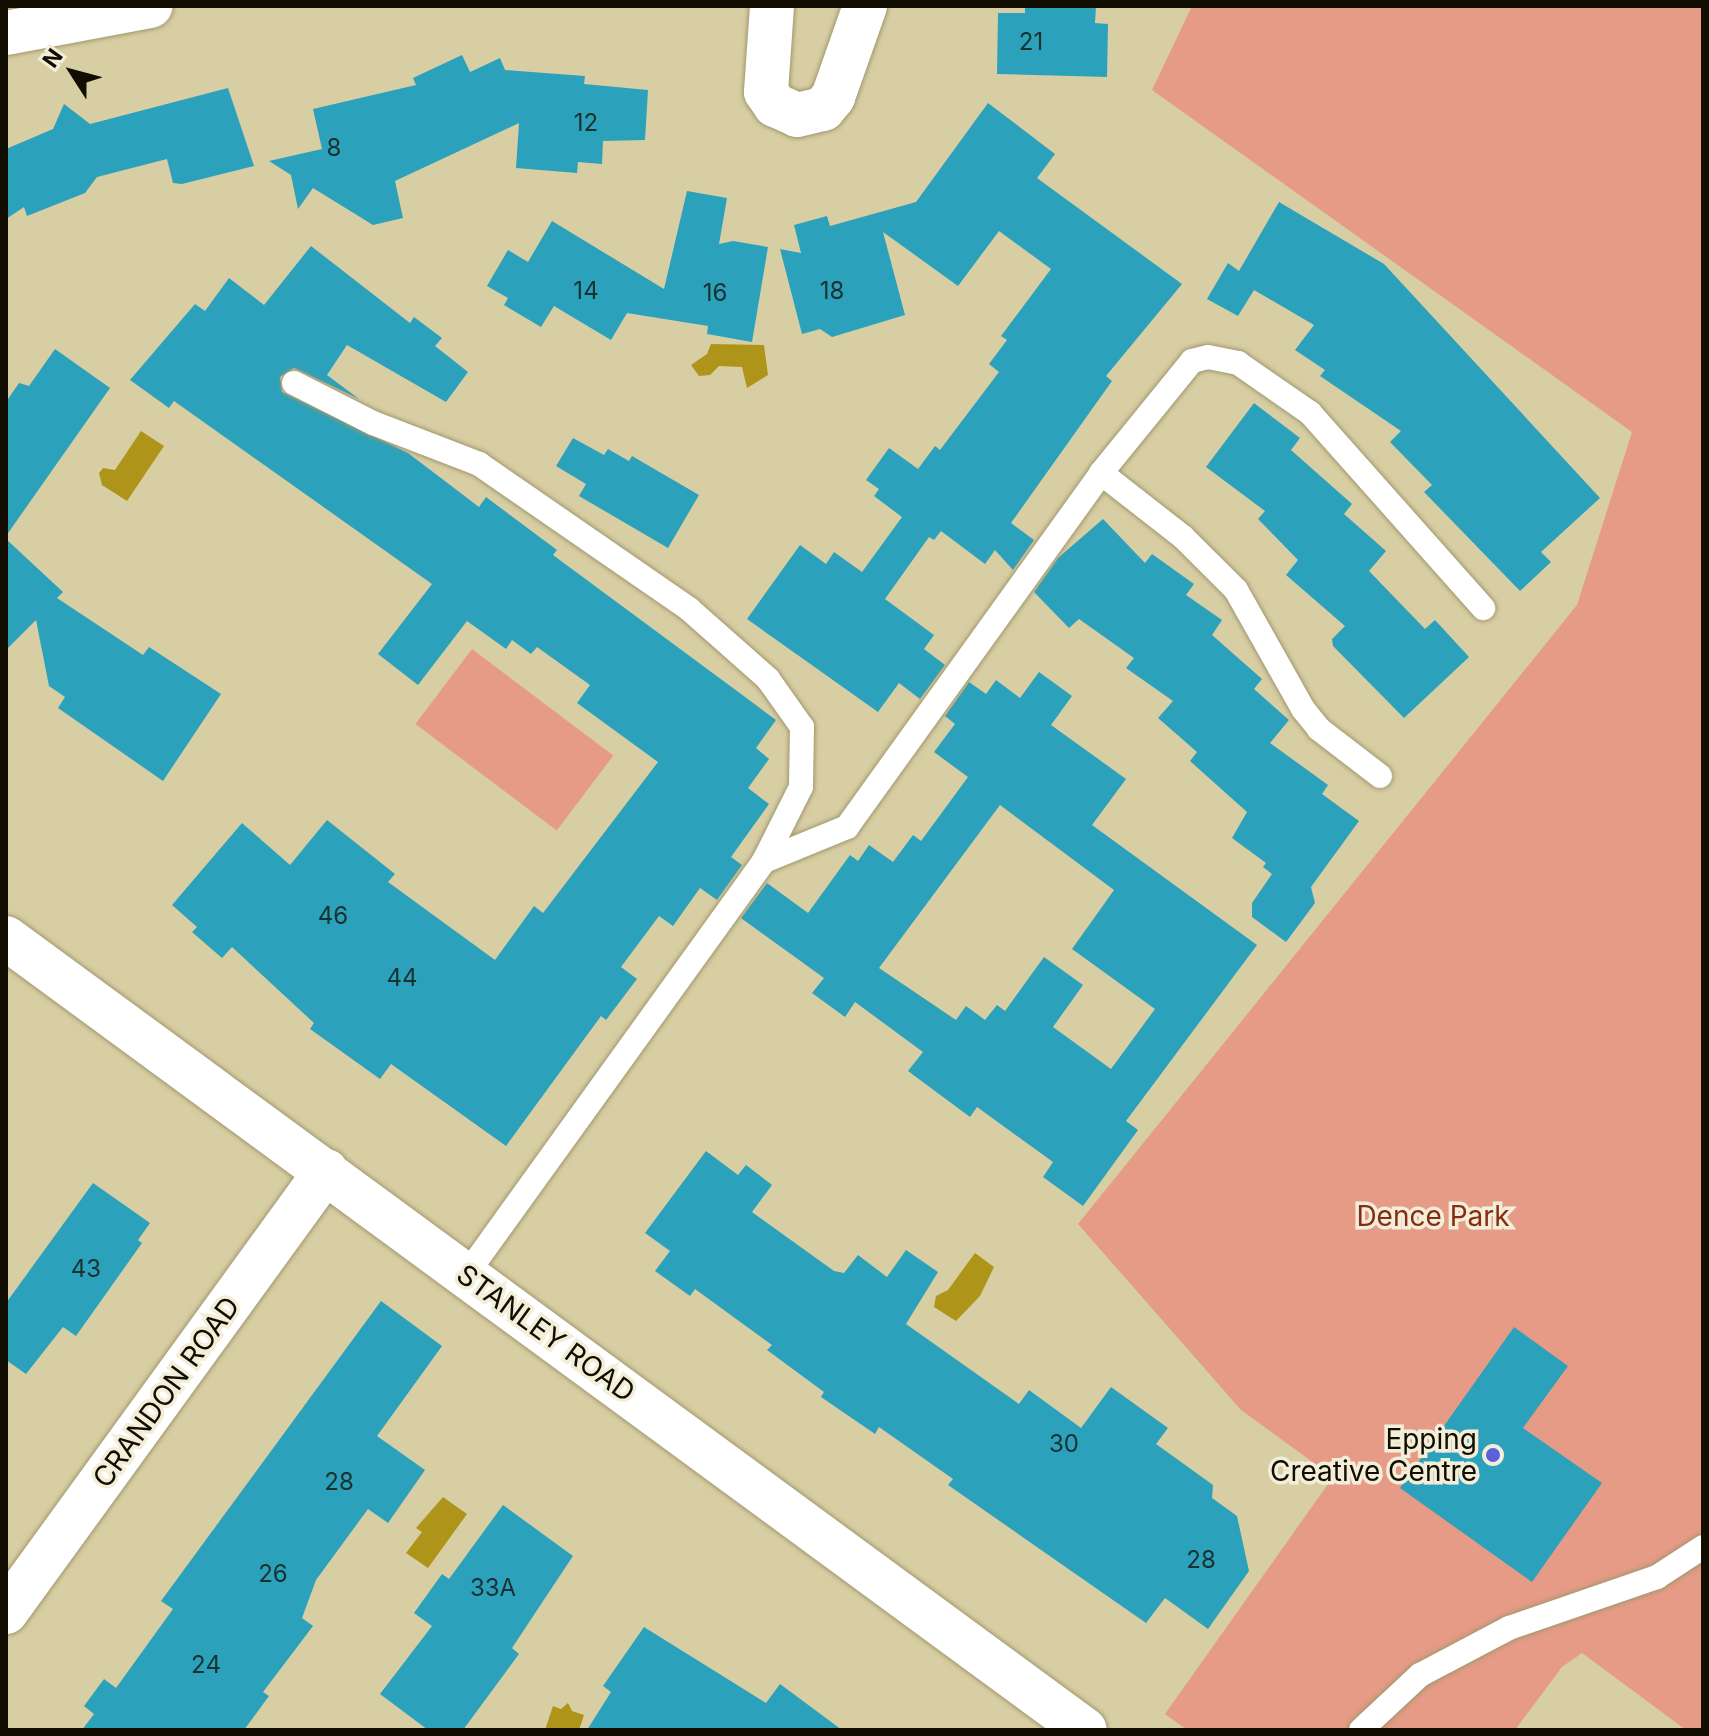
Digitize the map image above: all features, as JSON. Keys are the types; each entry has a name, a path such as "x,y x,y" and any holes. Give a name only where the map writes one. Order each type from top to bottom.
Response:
{"street":[{"path":"6,33 150,6"},
{"path":"772,6 766,92 775,105 797,115 823,109 833,97 865,6"},
{"name":"STANLEY ROAD","path":"6,938 1085,1730"},
{"name":"CRANDON ROAD","path":"6,1612 326,1171"}],"lane":[{"path":"764,861 847,827 1101,473 1192,361 1208,357 1238,363 1310,413 1483,608"},
{"path":"294,383 373,423 479,464 689,609 768,679 802,727 801,787 764,861 466,1275"},
{"path":"1101,473 1183,537 1236,590 1303,709 1319,729 1380,776"},
{"path":"1361,1730 1433,1669 1509,1628 1657,1577 1703,1547"}],"green space":[{"name":"Dence Park","path":"1192,6 1703,6 1703,1730 1686,1730 1582,1653 1562,1667 1515,1730 1187,1730 1165,1714 1333,1477 1241,1410 1078,1224 1577,605 1632,432 1152,90"},
{"path":"472,649 613,756 557,831 415,724"}],"shaded area":[{"path":"711,344 764,345 768,375 747,388 742,367 719,366 710,375 699,376 691,365 707,354"},
{"path":"141,431 164,446 127,501 102,485 99,473 103,468 115,470"},
{"path":"975,1253 994,1267 980,1296 956,1321 934,1307 936,1296 948,1290"},
{"path":"443,1497 467,1514 428,1568 406,1553 422,1532 416,1528"},
{"path":"568,1703 572,1711 584,1715 579,1730 545,1730 553,1706 561,1709"}],"building":[{"path":"1025,6 1096,6 1095,23 1108,24 1107,77 997,74 998,13 1025,13"},
{"path":"462,55 470,72 500,58 505,70 585,76 584,84 648,90 645,140 603,141 602,164 578,162 577,173 516,168 519,123 395,181 403,218 373,225 313,188 298,209 291,175 269,161 322,149 313,109 416,85 413,78"},
{"path":"228,88 254,166 182,184 173,183 167,159 97,177 85,193 27,216 24,207 6,219 6,149 53,129 64,104 90,124"},
{"path":"988,103 1055,154 1037,178 1182,284 1106,376 1112,381 1011,523 1034,540 1013,570 995,550 985,564 941,531 934,540 929,537 885,599 934,635 924,649 945,665 920,699 899,683 878,712 747,619 800,545 826,564 834,552 862,572 902,517 874,496 879,489 866,480 889,448 918,469 935,446 940,450 999,372 989,364 1007,340 1001,336 1051,269 999,231 958,286 883,232 905,315 832,337 820,329 802,334 780,249 801,253 794,225 827,216 830,226 916,202"},
{"path":"687,191 727,198 719,244 733,241 768,247 752,342 707,334 708,326 627,313 611,340 554,306 541,327 504,305 508,298 487,286 508,250 528,262 552,221 664,289"},
{"path":"1279,202 1384,264 1600,498 1541,552 1551,562 1520,591 1424,492 1432,485 1390,442 1401,431 1320,376 1325,370 1295,350 1314,325 1254,290 1238,316 1207,299 1228,263 1239,271"},
{"path":"311,246 410,323 414,317 442,338 435,346 468,372 446,402 347,345 327,375 359,399 294,368 280,377 282,392 408,453 479,507 486,497 557,550 553,555 776,720 756,748 769,759 748,788 769,804 731,857 742,865 717,900 700,888 673,926 659,916 621,967 637,979 606,1020 601,1016 506,1146 391,1064 380,1079 310,1029 314,1023 232,947 222,958 192,932 197,927 172,905 242,823 290,865 327,820 395,874 388,882 495,960 534,906 543,913 658,762 577,703 590,685 537,647 531,654 512,640 506,649 467,621 418,685 378,654 432,584 174,401 169,408 130,380 195,304 205,311 229,278 264,305"},
{"path":"55,349 110,388 6,536 6,402 19,383 29,386"},
{"path":"1254,403 1300,438 1291,450 1352,504 1344,514 1386,551 1369,571 1425,629 1435,620 1469,657 1404,718 1333,646 1332,639 1345,626 1286,575 1298,560 1258,519 1265,511 1206,467"},
{"path":"573,438 604,455 608,449 629,461 632,456 699,495 668,548 579,496 586,484 556,466"},
{"path":"1103,519 1145,563 1152,554 1194,584 1186,595 1222,620 1212,635 1262,679 1254,689 1289,720 1270,743 1328,785 1322,794 1359,821 1311,887 1315,903 1286,942 1252,917 1252,903 1272,874 1263,867 1266,863 1232,838 1247,812 1190,761 1197,752 1158,718 1173,701 1126,668 1134,658 1079,619 1069,628 1034,592 1058,558"},
{"path":"6,539 63,592 57,598 143,655 149,647 221,694 163,781 58,708 65,697 49,686 36,620 6,650"},
{"path":"1039,672 1072,696 1051,725 1126,779 1092,825 1257,945 1126,1121 1138,1130 1083,1206 1043,1177 1053,1162 977,1107 970,1117 908,1071 923,1052 855,1002 845,1017 812,993 824,978 741,918 767,883 808,913 850,855 858,861 869,845 893,862 913,835 921,841 968,777 934,752 955,724 945,716 969,682 986,694 996,680 1020,698","holes":["1000,805 1114,890 1072,949 1155,1009 1111,1069 1053,1027 1083,985 1044,957 1005,1011 997,1005 985,1020 966,1006 956,1020 879,968"]},
{"path":"706,1151 738,1175 746,1165 772,1185 752,1212 834,1271 844,1273 858,1255 887,1277 906,1250 938,1272 906,1324 1019,1404 1029,1390 1081,1428 1111,1387 1168,1428 1156,1444 1213,1485 1212,1498 1237,1516 1249,1571 1208,1629 1165,1598 1146,1623 948,1485 953,1479 879,1427 875,1434 821,1397 824,1392 767,1350 772,1345 695,1289 690,1296 655,1271 670,1251 645,1233"},
{"path":"93,1183 150,1223 138,1240 142,1243 76,1336 63,1327 26,1374 6,1360 6,1303"},
{"path":"381,1301 442,1346 377,1436 425,1470 388,1523 368,1509 316,1580 302,1618 313,1626 263,1692 269,1696 244,1730 82,1730 94,1714 84,1706 104,1679 116,1688 173,1609 161,1601"},
{"name":"Epping Creative Centre","path":"1514,1327 1568,1366 1523,1428 1602,1483 1532,1582 1400,1488"},
{"path":"503,1505 573,1556 512,1648 519,1654 463,1730 428,1730 380,1694 432,1626 414,1613 442,1574 449,1579"},
{"path":"644,1627 766,1703 780,1684 842,1730 587,1730 611,1692 603,1686"}],"place":[{"name":"Epping Creative Centre","path":"1493,1455"}]}
